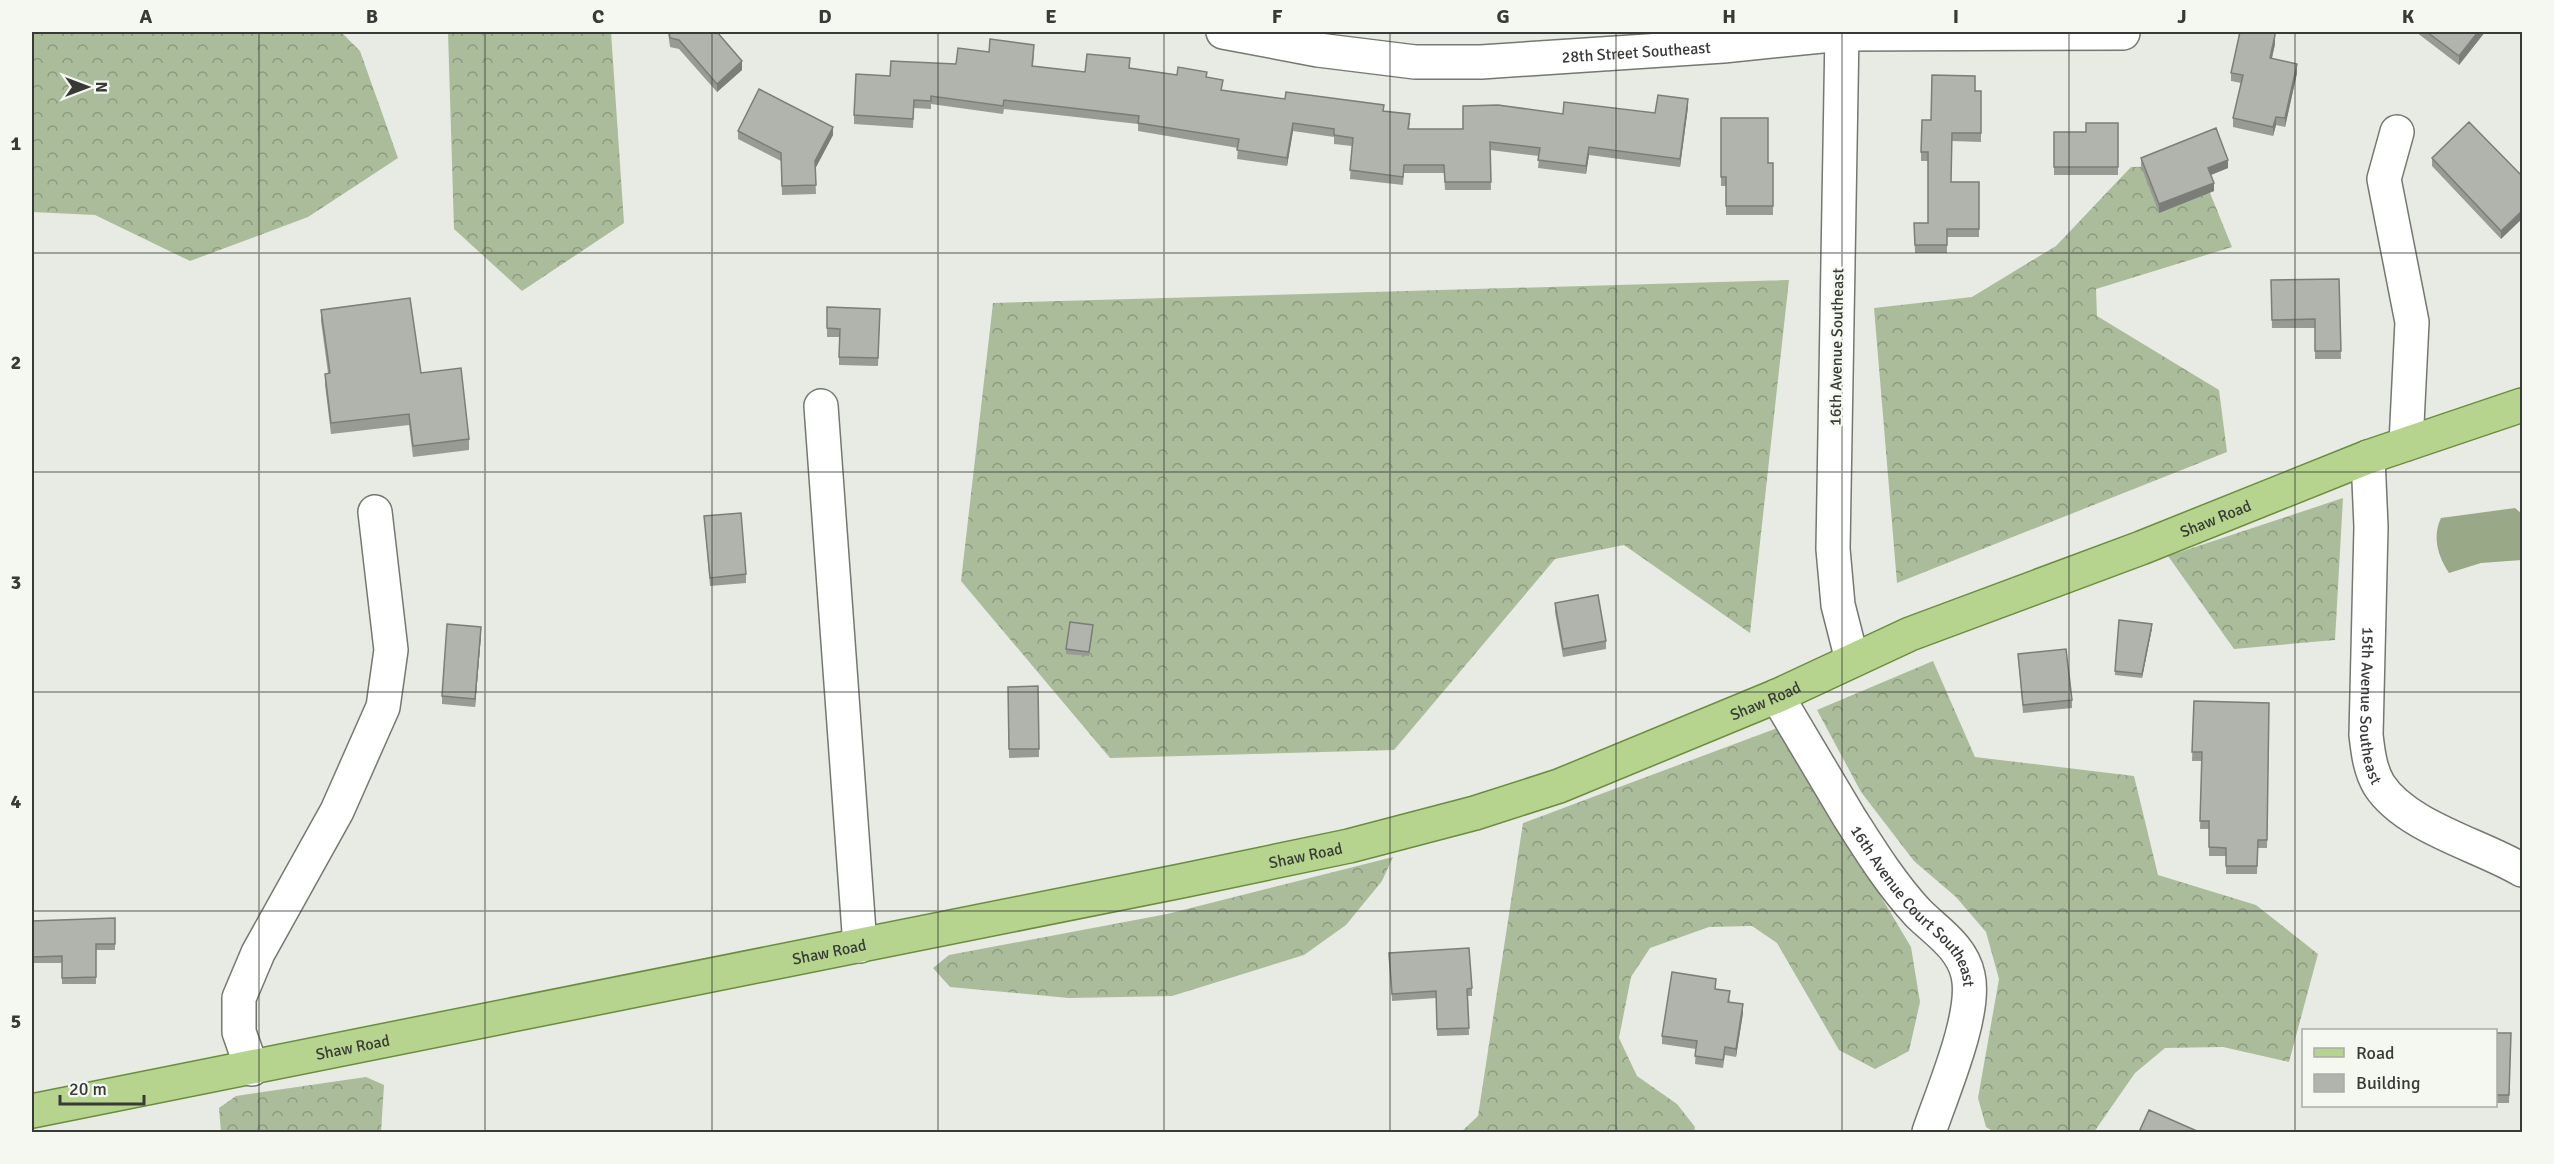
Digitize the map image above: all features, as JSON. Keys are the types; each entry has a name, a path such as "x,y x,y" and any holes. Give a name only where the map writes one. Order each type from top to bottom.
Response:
{"main road":[{"name":"Shaw Road","path":"32,1111 252,1069 1349,846 1475,813 1559,786 1777,696 1910,634 2141,548 2368,458 2523,405"}],"street":[{"name":"28th Street Southeast","path":"1223,32 1318,50 1415,62 1481,62 1677,49 1842,33 2123,33"},
{"name":"16th Avenue Southeast","path":"1842,33 1833,549 1838,604 1852,660"},
{"path":"2397,132 2384,179 2412,322 2406,444"},
{"path":"821,406 860,946"},
{"name":"15th Avenue Southeast","path":"2368,458 2371,527 2366,735 2370,765 2379,785 2399,806 2428,825 2504,859 2523,870"},
{"path":"252,1069 240,1032 238,999 258,953 337,811 383,707 391,650 375,512"},
{"name":"16th Avenue Court Southeast","path":"1777,696 1892,883 1918,913 1955,948 1964,961 1969,977 1970,1002 1929,1132"}],"green space":[{"path":"32,32 341,32 360,51 398,158 308,217 190,261 95,215 32,212"},
{"path":"448,32 611,32 624,223 522,291 454,229"},
{"path":"2199,166 2232,247 2096,289 2097,316 2219,390 2227,452 1897,583 1874,308 1972,297 2056,246 2131,167"},
{"path":"1789,280 1750,633 1624,545 1555,559 1394,750 1110,758 961,581 993,303"},
{"path":"2343,498 2335,640 2234,649 2168,556"},
{"path":"1933,661 1975,757 2134,776 2158,875 2256,905 2318,954 2289,1062 2223,1047 2165,1048 2135,1073 2094,1132 1994,1132 1986,1127 1978,1098 1999,979 1986,932 1956,897 1914,861 1861,792 1817,710"},
{"path":"1780,727 1911,947 1920,1002 1909,1051 1875,1069 1839,1050 1777,943 1752,926 1709,927 1650,948 1631,977 1619,1038 1637,1076 1677,1104 1695,1127 1694,1132 1461,1132 1478,1116 1523,823"},
{"path":"1393,857 1382,881 1346,925 1304,955 1172,996 1069,998 950,987 933,968 949,955 1167,914"},
{"path":"366,1077 384,1085 381,1132 221,1132 219,1108 236,1096"}],"shaded area":[{"path":"2515,508 2522,514 2522,560 2481,563 2449,573 2438,546 2437,532 2441,518"}],"building":[{"path":"669,32 717,32 742,61 717,84 679,40 670,38"},
{"path":"2240,32 2274,32 2270,58 2297,64 2285,118 2276,117 2273,127 2233,118 2243,75 2231,73"},
{"path":"2427,32 2478,32 2459,56"},
{"path":"990,39 1034,45 1032,66 1085,72 1087,54 1130,58 1129,68 1177,75 1178,67 1207,72 1206,77 1223,80 1221,90 1285,99 1286,92 1384,105 1383,111 1410,114 1408,129 1463,129 1463,106 1498,105 1563,114 1564,102 1655,113 1658,95 1688,99 1680,159 1589,147 1586,166 1538,160 1540,148 1490,142 1491,182 1445,182 1444,165 1404,165 1403,177 1350,170 1353,138 1334,135 1334,129 1293,123 1287,158 1237,150 1239,139 1138,123 1139,116 1004,100 1003,106 931,96 931,101 914,100 913,119 854,115 856,74 890,76 891,61 956,64 958,48 989,52"},
{"path":"1932,75 1975,76 1975,91 1981,91 1981,133 1952,133 1951,182 1979,182 1979,229 1947,229 1947,245 1915,245 1914,223 1928,223 1928,152 1921,152 1922,120 1931,120"},
{"path":"759,89 833,127 815,161 816,185 782,186 781,153 738,131"},
{"path":"1721,118 1768,118 1768,163 1773,163 1773,206 1726,206 1726,177 1721,177"},
{"path":"2469,122 2523,177 2523,210 2501,231 2432,158"},
{"path":"2086,123 2118,123 2118,167 2054,167 2054,132 2086,132"},
{"path":"2216,128 2228,160 2208,168 2214,183 2159,204 2141,158"},
{"path":"2339,279 2341,351 2315,351 2315,319 2272,320 2271,280"},
{"path":"410,298 421,373 461,368 469,439 413,446 409,414 331,423 325,374 330,373 321,310"},
{"path":"827,307 880,309 878,358 839,357 840,329 827,328"},
{"path":"741,513 746,574 710,578 704,516"},
{"path":"1598,595 1606,641 1563,649 1555,603"},
{"path":"2119,620 2152,624 2142,674 2115,671"},
{"path":"1070,622 1093,625 1089,652 1066,649"},
{"path":"447,624 481,627 475,699 442,696"},
{"path":"2066,649 2072,700 2023,705 2018,654"},
{"path":"1038,686 1039,749 1009,749 1008,687"},
{"path":"2194,701 2269,703 2267,840 2258,840 2257,866 2226,866 2226,848 2209,847 2209,821 2200,821 2202,752 2192,752"},
{"path":"115,918 115,944 96,944 96,977 62,978 62,956 32,957 32,921"},
{"path":"1469,948 1472,988 1467,989 1469,1028 1437,1029 1436,991 1392,994 1389,953"},
{"path":"1672,972 1716,979 1715,989 1730,991 1728,1002 1743,1004 1736,1049 1725,1047 1723,1060 1695,1056 1697,1041 1662,1036"},
{"path":"2497,1033 2511,1033 2509,1095 2497,1095"},
{"path":"2149,1110 2197,1131 2139,1132"}]}
